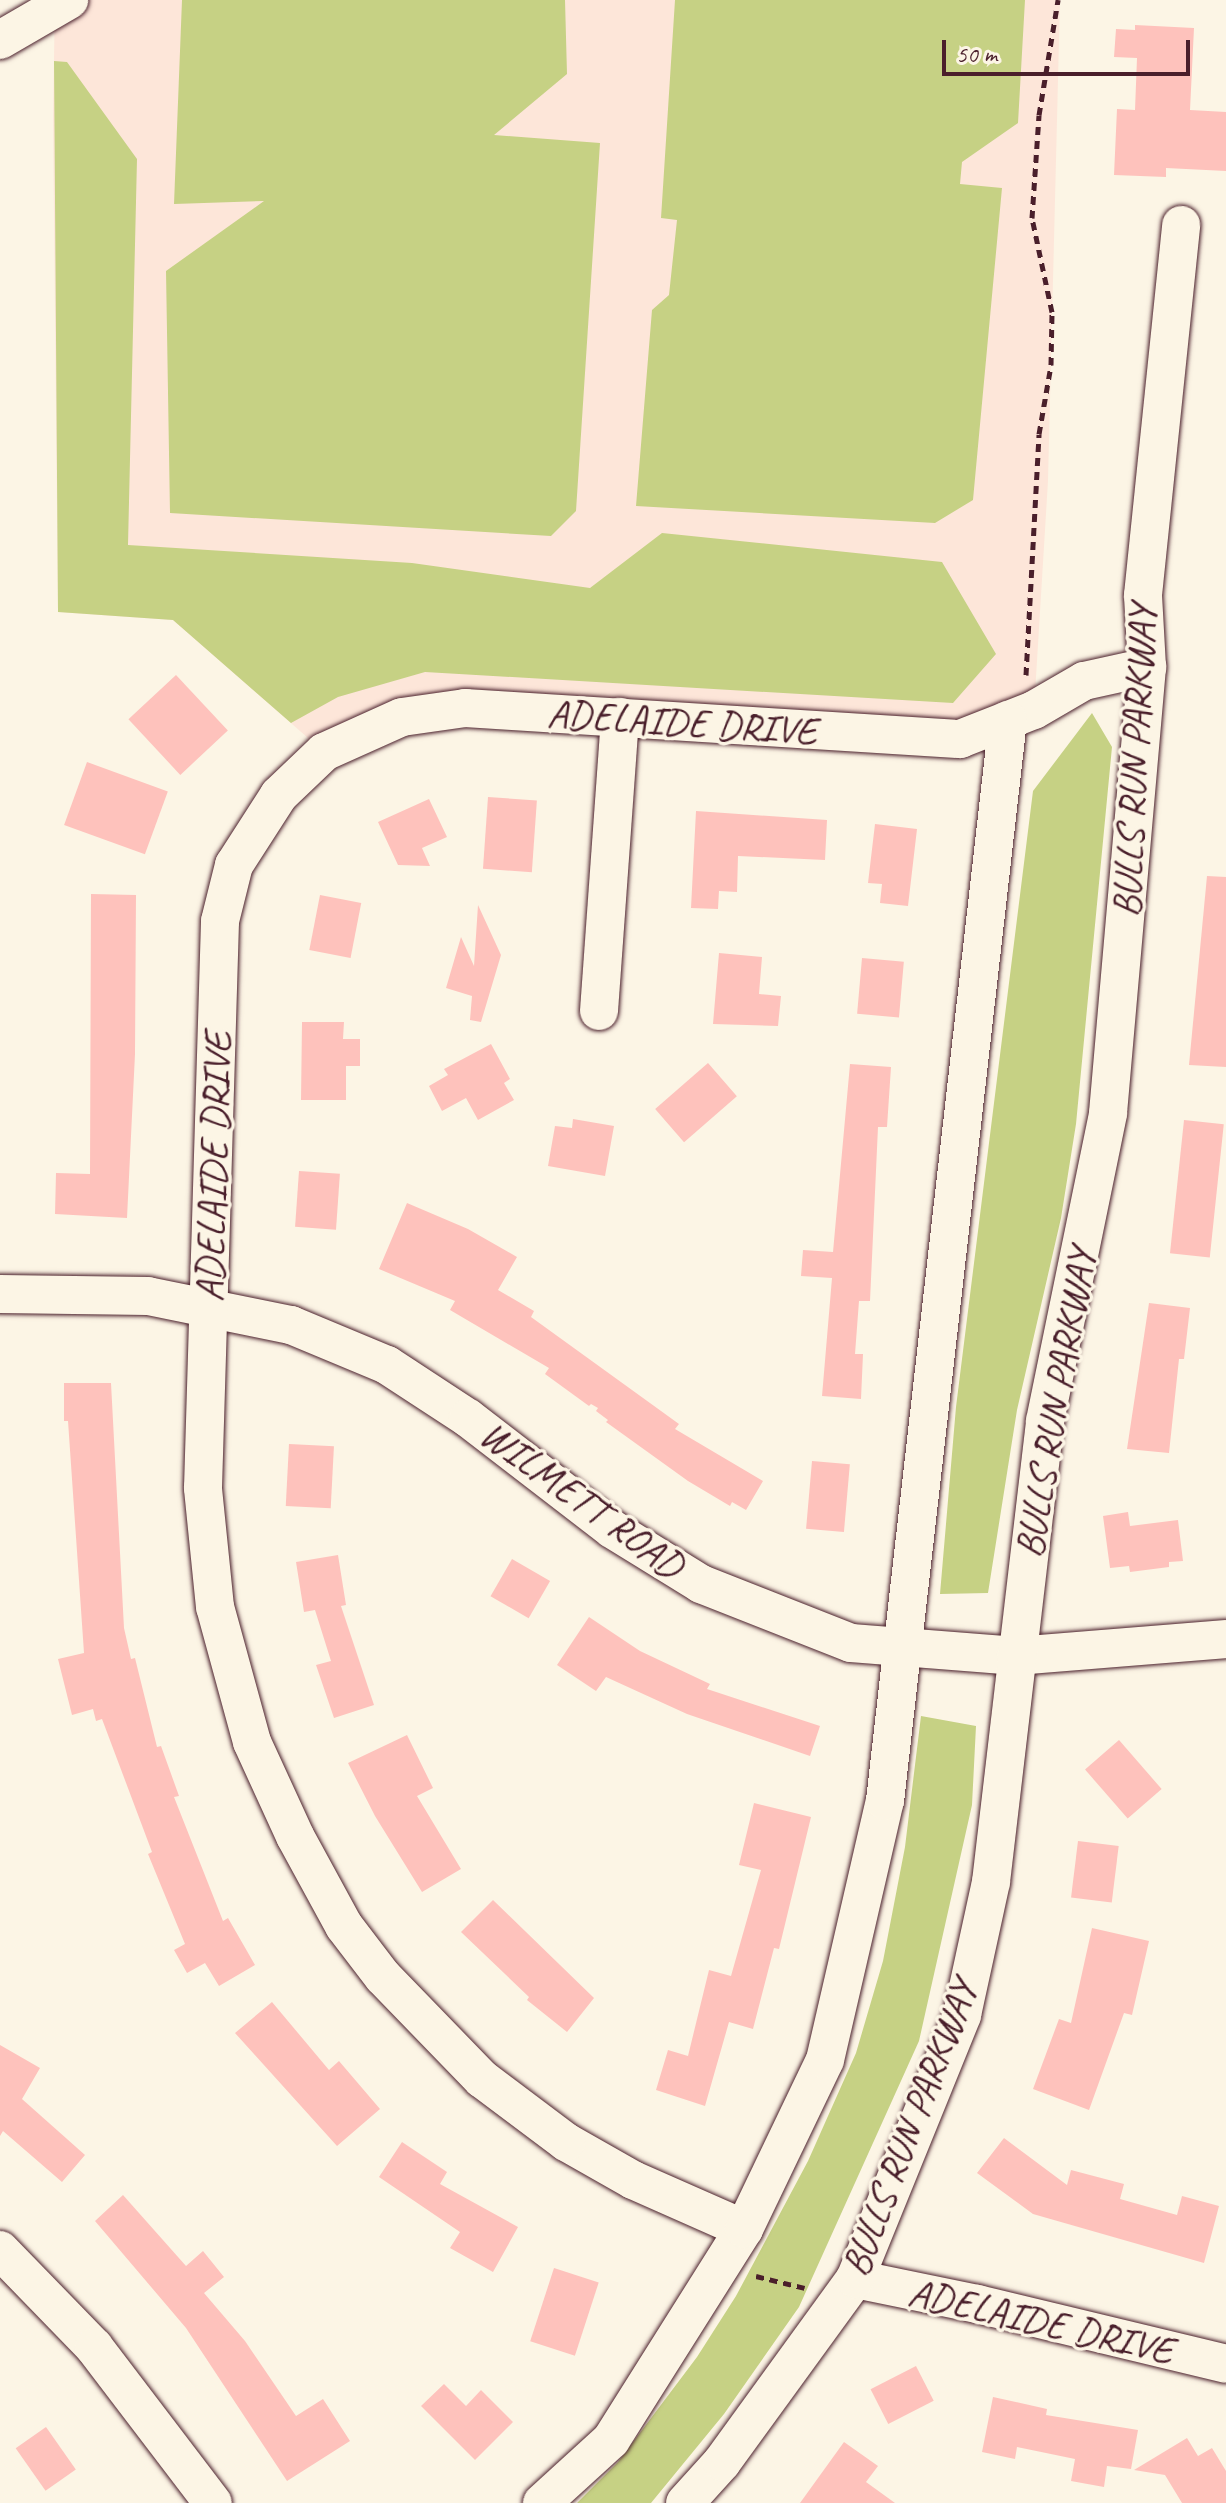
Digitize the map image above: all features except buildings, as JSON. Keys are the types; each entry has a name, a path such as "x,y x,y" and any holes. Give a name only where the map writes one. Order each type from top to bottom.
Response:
{"street":[{"path":"0,40 69,0"},
{"name":"BULLS RUN PARKWAY","path":"685,2503 722,2462 855,2279 962,2015 991,1882 1045,1421 1108,1113 1147,667 1143,595 1181,225"},
{"name":"ADELAIDE DRIVE","path":"744,2229 633,2180 566,2142 482,2079 383,1977 344,1926 295,1836 252,1742 215,1607 203,1488 220,921 234,865 279,795 324,752 402,717 465,708 960,739 1021,715 1084,681 1147,667"},
{"path":"542,2503 611,2440 744,2229 825,2060 885,1801 901,1647 1021,715"},
{"path":"599,1011 620,717"},
{"name":"WILMETT ROAD","path":"0,1294 148,1296 291,1325 387,1365 468,1418 612,1529 701,1584 851,1643 1016,1656 1226,1639"},
{"path":"0,2250 94,2347 213,2503"},
{"name":"ADELAIDE DRIVE","path":"855,2279 977,2304 1226,2364"}],"path":[{"path":"1021,715 1026,678 1039,434 1051,365 1052,312 1032,218 1039,115 1058,0"},
{"path":"751,2274 813,2291"}],"shaded area":[{"path":"55,0 1060,0 1048,481 1034,710 960,739 465,708 324,752 173,620 58,612 53,116"}],"green space":[{"path":"182,0 565,0 567,74 494,135 600,143 576,511 551,536 170,513 166,271 264,201 174,204"},
{"path":"675,0 1025,0 1018,123 962,162 960,184 1002,188 973,500 935,523 636,506 652,310 669,295 677,220 661,218"},
{"path":"54,61 67,62 137,159 128,545 412,563 590,588 662,533 942,562 996,654 953,703 425,672 338,697 291,723 173,620 58,612"},
{"path":"1092,713 1112,747 1076,1124 1061,1218 1017,1410 988,1593 940,1594 956,1407 1033,791"},
{"path":"921,1716 976,1726 972,1805 919,2041 799,2307 724,2414 651,2503 577,2503 618,2462 697,2357 736,2296 808,2161 856,2053 883,1961 905,1847"}]}
